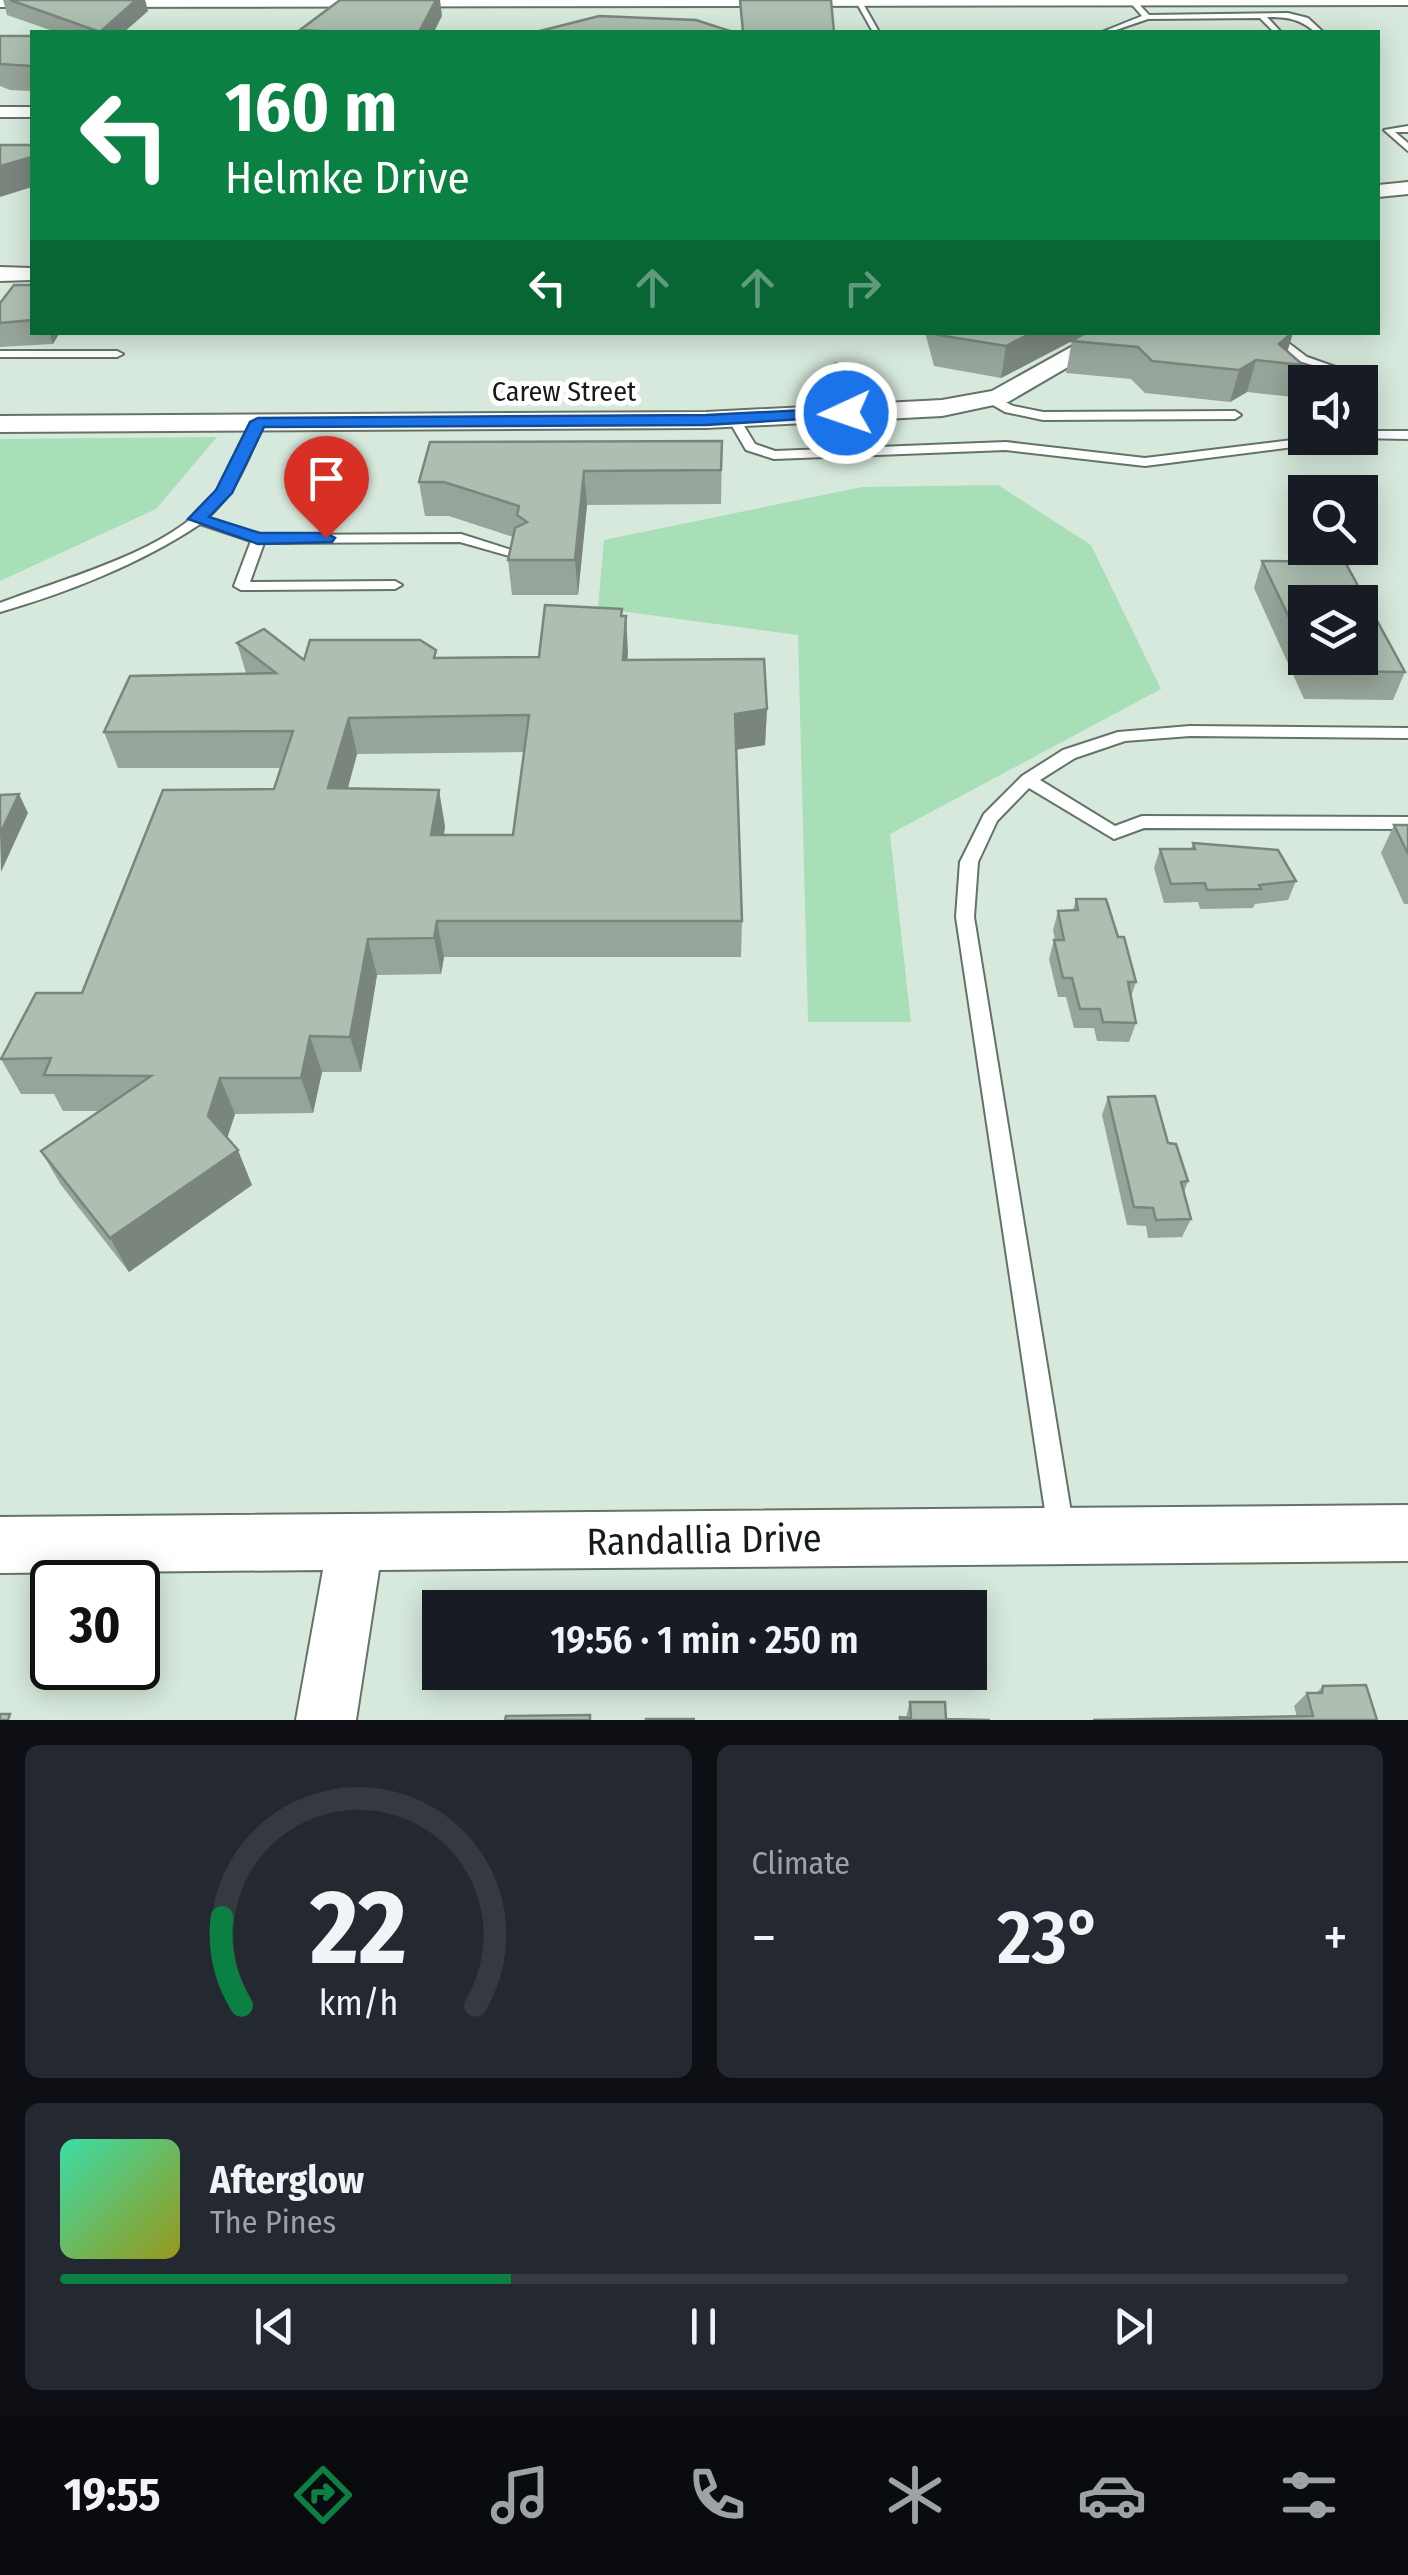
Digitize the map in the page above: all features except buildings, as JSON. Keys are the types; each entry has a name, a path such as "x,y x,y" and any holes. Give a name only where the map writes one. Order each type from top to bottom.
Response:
{"street":[{"path":"0,3 1408,1"},
{"path":"0,112 30,112"},
{"path":"1380,194 1408,188"},
{"path":"1380,194 1408,196"},
{"path":"0,274 30,274"},
{"name":"Carew Street","path":"0,424 734,419 942,408 990,398 1110,335"},
{"name":"Randallia Drive","path":"0,1545 1408,1534"},
{"path":"326,1720 355,1544"}],"lane":[{"path":"1131,0 1147,17"},
{"path":"858,2 875,30"},
{"path":"1260,14 1276,30"},
{"path":"1111,30 1147,17 1260,14 1301,18 1316,30"},
{"path":"1383,130 1408,128"},
{"path":"1383,130 1408,148"},
{"path":"1270,335 1303,359 1322,365"},
{"path":"0,354 117,354"},
{"path":"836,367 846,413"},
{"path":"1171,396 1174,415"},
{"path":"990,398 1028,415 1235,415"},
{"path":"734,419 750,447 774,454 1006,446 1144,462 1288,444"},
{"path":"0,608 124,558 197,519 224,493 258,422"},
{"path":"1378,435 1408,435"},
{"path":"197,519 258,539 462,538 520,555"},
{"path":"258,539 241,586 395,585"},
{"path":"1062,1537 965,916 970,862 990,818 1028,780 1070,754 1124,736 1190,730 1408,733"},
{"path":"1028,780 1114,833 1142,822 1408,823"}],"green space":[{"path":"217,437 156,509 0,581 0,439"},
{"path":"998,485 1091,545 1161,689 890,834 911,1022 808,1022 798,635 598,608 604,540 862,487"}],"route":[{"path":"326,538 251,538 197,519 224,493 258,422 706,420 846,413"}]}
